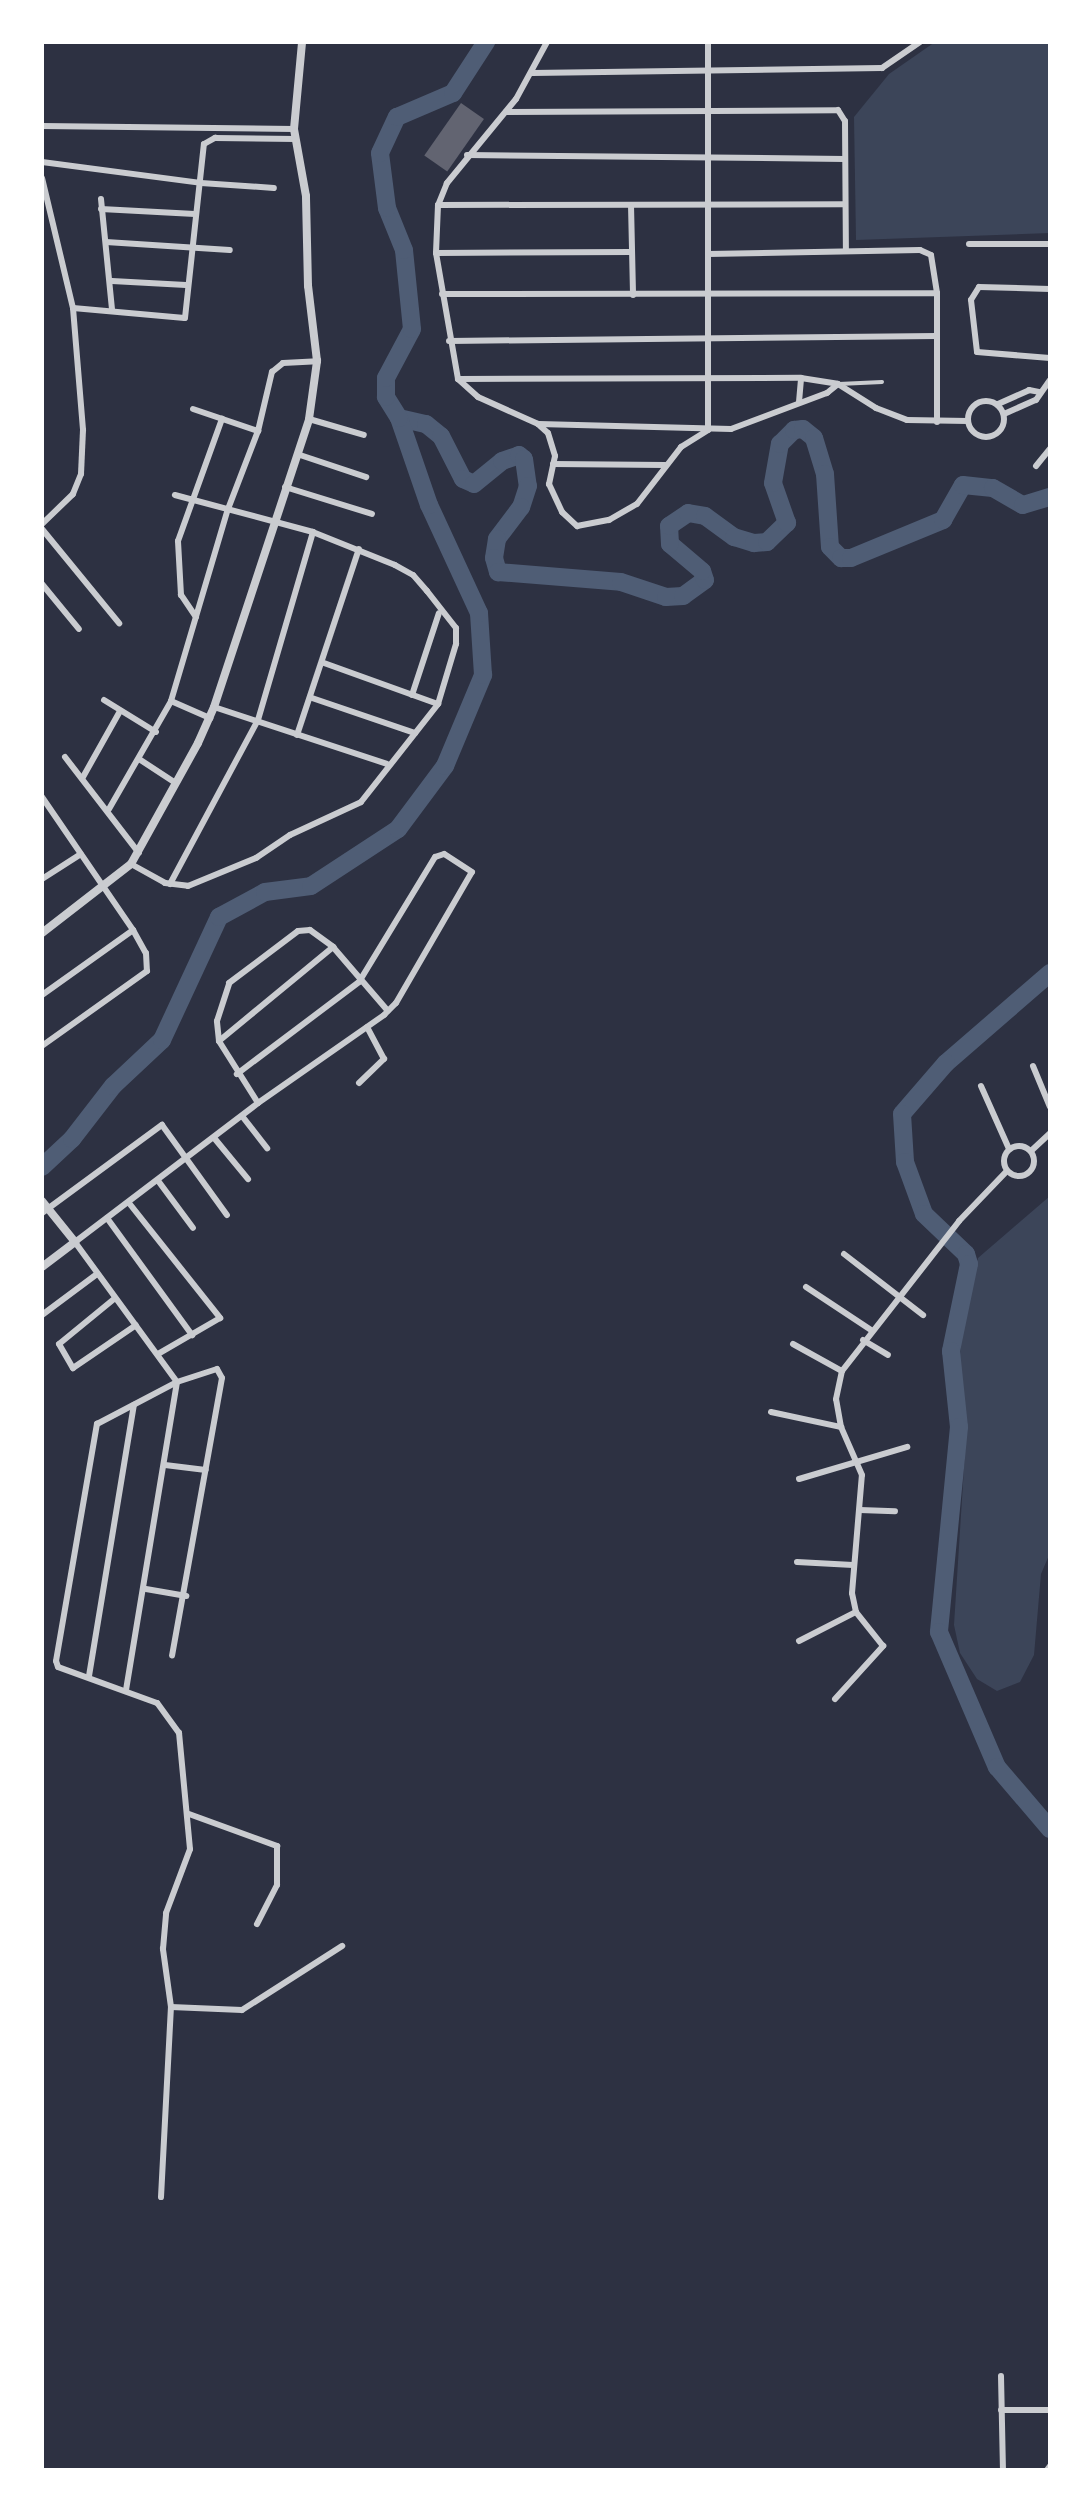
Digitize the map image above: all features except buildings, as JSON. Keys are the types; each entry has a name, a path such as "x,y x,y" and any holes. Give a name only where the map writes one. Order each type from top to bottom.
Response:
{"street":[{"path":"42,933 104,889 131,864 210,718 309,418 317,361 308,286 306,196 294,129 302,42"},
{"path":"547,42 532,73 506,111 446,183 438,205 436,253 449,341 458,380 478,397 538,424 708,430 744,425 838,384"},
{"path":"708,42 708,430"},
{"path":"532,73 708,73 882,68 920,42"},
{"path":"506,111 708,113 838,110 845,121 846,250"},
{"path":"42,126 294,129"},
{"path":"73,308 185,318 190,247 207,140 296,139"},
{"path":"467,155 845,159"},
{"path":"42,162 201,183 274,188"},
{"path":"42,178 73,308 83,430 80,474 70,499 42,526 119,623"},
{"path":"101,199 112,281 112,310"},
{"path":"438,205 845,204"},
{"path":"631,205 633,295"},
{"path":"101,209 195,214"},
{"path":"106,242 230,250"},
{"path":"969,244 1050,244"},
{"path":"708,254 920,250 931,255 937,293 937,422"},
{"path":"436,253 632,252"},
{"path":"112,281 186,285"},
{"path":"1050,289 986,286 975,289 971,300 977,352 1050,358"},
{"path":"442,294 937,293"},
{"path":"449,341 937,336"},
{"path":"109,809 172,701 228,509 258,431 276,366 317,361"},
{"path":"458,380 800,378 838,384 892,416 937,422 968,421"},
{"path":"799,402 800,378"},
{"path":"1004,414 1036,400 1039,392 1050,380"},
{"path":"998,404 1004,414 1000,431 990,437 973,432 968,421 971,409 980,402 998,404 1029,390 1039,392"},
{"path":"193,409 258,431"},
{"path":"309,418 364,435"},
{"path":"196,617 181,595 176,555 190,500 222,419"},
{"path":"538,424 553,444 549,484 554,496 571,522 584,526 609,520 638,504 681,447 708,430"},
{"path":"1036,466 1050,449"},
{"path":"297,454 366,477"},
{"path":"553,464 665,466"},
{"path":"285,486 372,514"},
{"path":"131,864 170,884 188,886 223,874 290,835 361,802 387,764 438,704 457,634 413,575 359,548 313,532 175,495"},
{"path":"170,884 258,720 313,532"},
{"path":"297,735 324,663 359,548"},
{"path":"42,584 79,629"},
{"path":"412,695 439,613"},
{"path":"324,663 438,704"},
{"path":"312,698 415,733"},
{"path":"104,700 156,732"},
{"path":"172,701 210,718"},
{"path":"214,707 387,764"},
{"path":"83,777 120,711"},
{"path":"65,757 109,809 139,853"},
{"path":"139,759 174,782"},
{"path":"42,797 133,930 146,953 147,971 42,1046"},
{"path":"42,878 80,854"},
{"path":"42,1268 159,1182 258,1103 388,1011 466,887 472,875 470,870 444,854 435,857 359,982 237,1074"},
{"path":"42,995 133,930"},
{"path":"258,1103 237,1074 219,1041 217,1021 229,983 298,931 310,930 332,947 359,982 388,1011"},
{"path":"219,1041 332,947"},
{"path":"359,1083 384,1059 367,1027"},
{"path":"1033,1066 1050,1107"},
{"path":"981,1086 1009,1149 1004,1162 1007,1171 1015,1176 1029,1173 1035,1159 1031,1151 1018,1146 1009,1149"},
{"path":"242,1116 267,1147"},
{"path":"45,1211 158,1126 167,1128 185,1161 227,1215"},
{"path":"1031,1151 1050,1133"},
{"path":"215,1139 248,1179"},
{"path":"835,1699 883,1646 856,1612 853,1565 860,1510 858,1464 841,1427 836,1399 842,1371 863,1340 903,1295 959,1221 1007,1171"},
{"path":"159,1182 193,1228"},
{"path":"42,1201 45,1211 75,1242 177,1382 146,1589 126,1690"},
{"path":"129,1203 219,1315 219,1322 158,1354"},
{"path":"107,1218 192,1335"},
{"path":"844,1254 903,1295 923,1315"},
{"path":"42,1315 97,1274"},
{"path":"806,1287 872,1330"},
{"path":"114,1299 63,1338 59,1344 68,1363 73,1368 80,1367 136,1325"},
{"path":"863,1340 888,1355"},
{"path":"793,1344 842,1371"},
{"path":"161,2197 171,2007 163,1948 166,1913 190,1849 189,1814 175,1725 157,1703 89,1676 58,1667 56,1661 96,1427 177,1382 211,1368 221,1373 186,1596 173,1656"},
{"path":"89,1676 134,1405"},
{"path":"771,1412 841,1427"},
{"path":"799,1479 858,1464 907,1447"},
{"path":"165,1465 206,1470"},
{"path":"860,1510 895,1511"},
{"path":"797,1562 853,1565"},
{"path":"146,1589 186,1596"},
{"path":"799,1641 856,1612"},
{"path":"189,1814 277,1846 277,1885 257,1924"},
{"path":"171,2007 242,2010 342,1946"},
{"path":"1001,2376 1003,2470"},
{"path":"1001,2410 1050,2410"},
{"path":"1047,2470 1050,2466"}],"lane":[{"path":"838,384 882,382"}],"shaded area":[{"path":"935,42 1050,42 1050,233 856,240 854,117 889,74"},
{"path":"1050,1196 1050,1553 1041,1574 1034,1655 1020,1682 997,1691 977,1679 960,1653 954,1625 966,1436 959,1370 961,1339 978,1258"}],"waterway":[{"path":"42,1167 72,1139 113,1086 162,1040 219,917 265,892 311,886 398,829 445,766 483,675 479,613 429,505 399,418 386,397 386,378 412,329 404,250 387,208 380,153 397,117 453,93 486,42"},
{"path":"399,418 426,424 441,436 463,479 474,484 502,461 519,455 524,459 528,486 521,507 497,539 494,558 498,572 621,582 666,597 683,596 705,580 702,571 670,544 669,526 688,513 705,516 734,537 754,543 767,542 787,523 773,483 780,444 794,430 803,429 814,438 825,474 830,547 841,558 851,558 943,520 963,485 993,488 1023,505 1050,497"},
{"path":"1050,973 946,1063 902,1114 905,1162 924,1214 966,1254 969,1264 951,1351 959,1427 939,1632 997,1767 1050,1829"}]}
